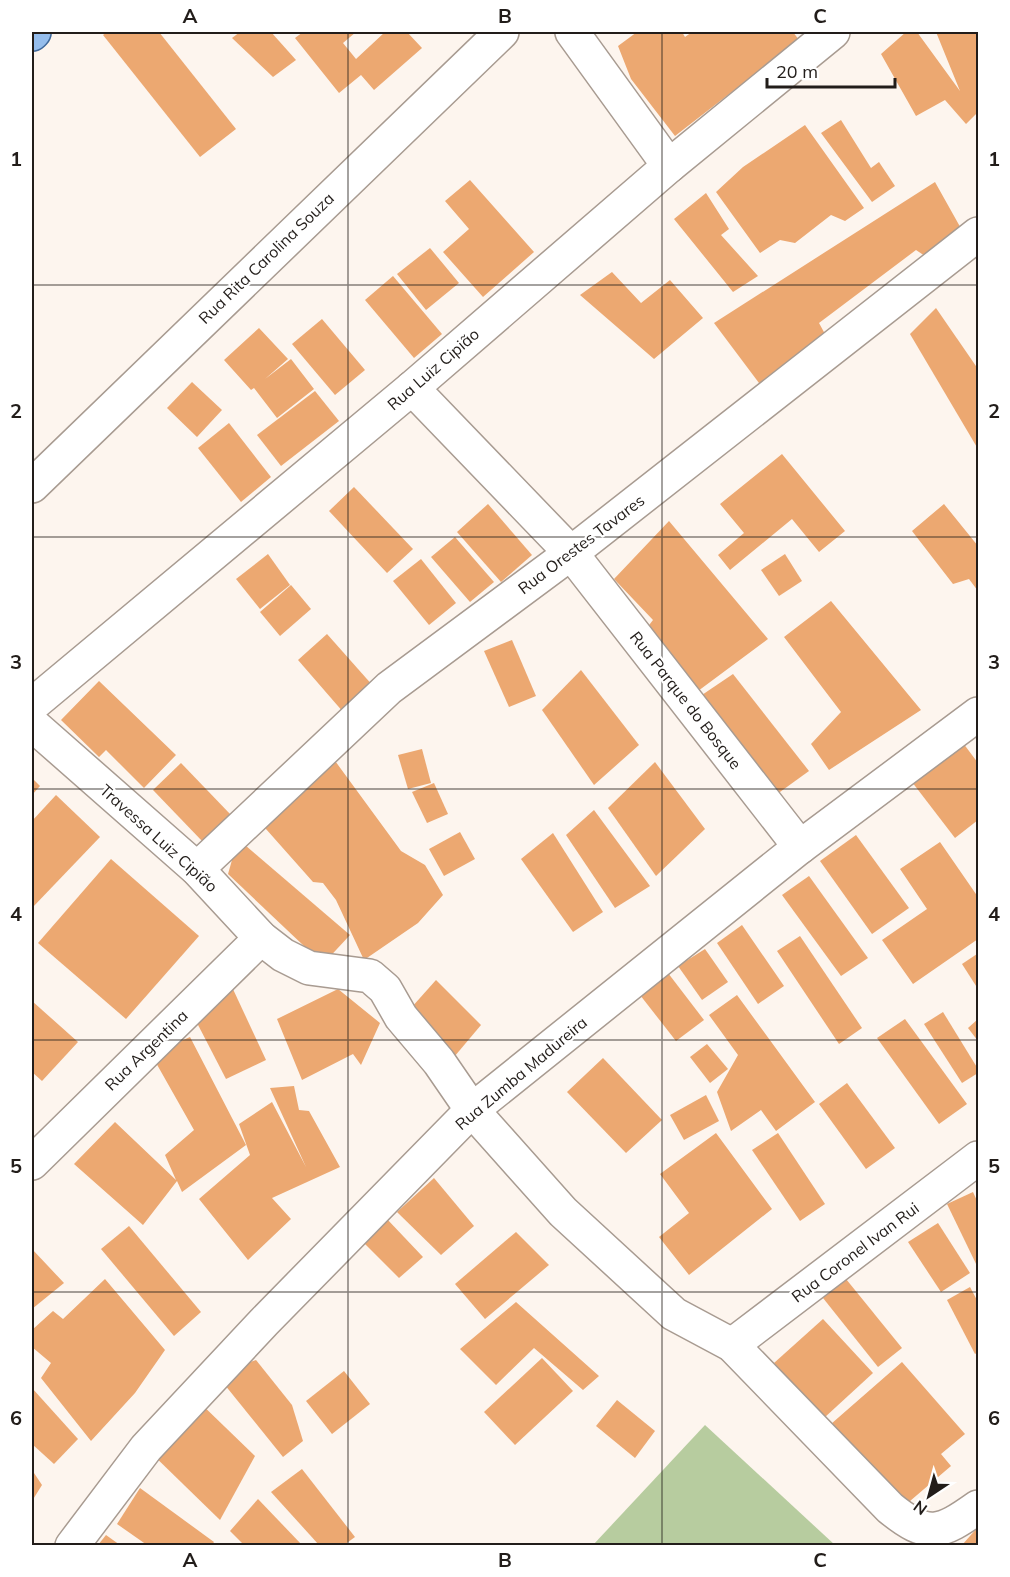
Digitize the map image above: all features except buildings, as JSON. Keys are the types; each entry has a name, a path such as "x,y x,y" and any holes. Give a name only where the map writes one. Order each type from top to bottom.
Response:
{"street":[{"name":"Rua Rita Carolina Souza","path":"32,486 502,32"},
{"path":"572,32 669,165"},
{"name":"Rua Luiz Cipião","path":"32,705 412,387 669,165 833,32"},
{"name":"Rua Orestes Tavares","path":"197,869 389,688 571,553 978,234"},
{"name":"Rua Parque do Bosque","path":"412,387 571,553 801,847"},
{"name":"Rua Zumba Madureira","path":"72,1545 146,1448 264,1322 472,1110 801,847 978,714"},
{"name":"Travessa Luiz Cipião","path":"32,724 197,869 272,946"},
{"path":"272,946 309,968 369,976 385,989 401,1017 439,1062 472,1110 563,1212 674,1314 732,1345 890,1508 912,1526 925,1530 942,1528 978,1507"},
{"name":"Rua Argentina","path":"32,1163 272,946"},
{"name":"Rua Coronel Ivan Rui","path":"732,1345 978,1158"}],"green space":[{"path":"705,1425 835,1545 593,1545"}]}
